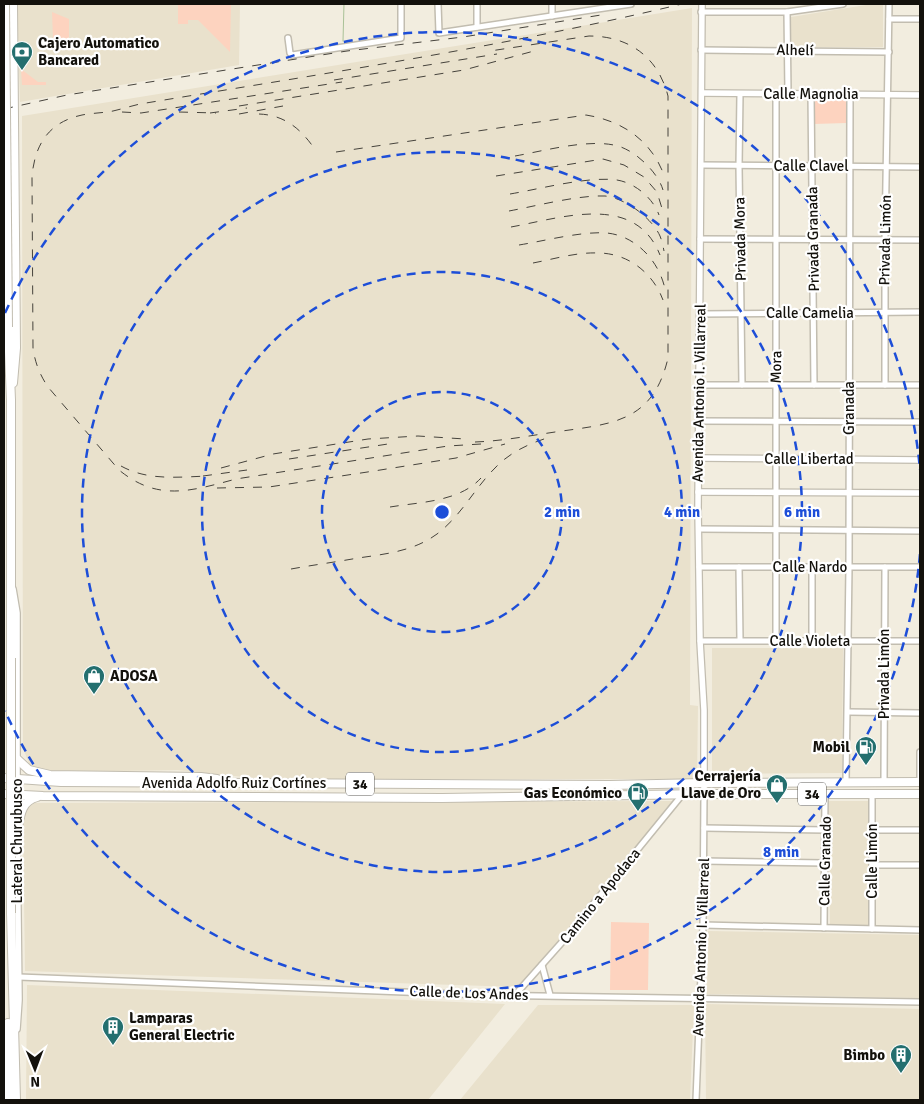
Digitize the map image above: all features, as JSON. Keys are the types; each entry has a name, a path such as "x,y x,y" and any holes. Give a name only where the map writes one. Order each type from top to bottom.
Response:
{"main road":[{"path":"5,4 8,327 11,400 11,913 16,1100"},
{"path":"11,400 16,348 13,4"},
{"path":"4,66 14,58"},
{"path":"4,85 14,86"},
{"path":"4,141 9,139 15,131"},
{"path":"17,759 29,770 50,775 201,777 248,783"},
{"name":"Avenida Adolfo Ruiz Cortínes","path":"4,778 61,782 610,785 704,783"},
{"name":"34","path":"704,783 920,782"},
{"name":"Avenida Adolfo Ruiz Cortínes","path":"4,794 43,796 442,798 682,795"},
{"name":"34","path":"682,795 920,794"},
{"path":"17,833 22,806 32,798 43,796"},
{"path":"8,1100 8,999 12,985"}],"street":[{"path":"288,38 292,55 401,38 400,4"},
{"path":"438,4 439,33 629,4"},
{"path":"476,4 477,27"},
{"path":"552,4 552,16"},
{"name":"Avenida Antonio I. Villarreal","path":"696,1100 703,925 704,828 704,710 700,641 698,529 702,4"},
{"path":"702,12 787,12 843,4"},
{"name":"Privada Limón","path":"885,385 885,240 889,4"},
{"path":"787,12 788,93"},
{"path":"889,19 920,19"},
{"name":"Alhelí","path":"701,50 889,52"},
{"name":"Calle Magnolia","path":"702,93 920,95"},
{"name":"Privada Mora","path":"740,94 742,385"},
{"name":"Mora","path":"776,94 776,640"},
{"name":"Privada Granada","path":"811,94 814,385"},
{"name":"Granada","path":"846,781 849,567 850,94"},
{"name":"Calle Clavel","path":"701,165 920,167"},
{"path":"700,240 920,240"},
{"name":"Calle Camelia","path":"701,314 920,312"},
{"path":"700,385 920,385"},
{"path":"700,421 920,422"},
{"name":"Calle Libertad","path":"699,458 920,460"},
{"path":"698,492 920,493"},
{"path":"698,529 920,531"},
{"name":"Calle Nardo","path":"699,567 920,567"},
{"path":"740,567 740,640"},
{"path":"812,567 812,641"},
{"name":"Privada Limón","path":"884,782 885,567"},
{"name":"Lateral Churubusco","path":"12,581 17,613 18,1027 14,1041"},
{"name":"Calle Violeta","path":"700,641 920,641"},
{"path":"848,712 920,713"},
{"path":"920,752 920,782"},
{"name":"Calle Granado","path":"824,928 825,794"},
{"name":"Calle Limón","path":"872,794 872,929"},
{"name":"Camino a Apodaca","path":"516,995 682,795"},
{"path":"4,813 17,813"},
{"path":"704,828 825,830"},
{"path":"872,830 920,830"},
{"path":"4,833 17,833"},
{"path":"703,861 824,863"},
{"path":"872,865 920,865"},
{"path":"703,925 920,930"},
{"path":"542,965 550,995"},
{"name":"Calle de Los Andes","path":"18,977 516,995 920,1002"}],"shaded area":[{"path":"17,4 240,4 239,65 20,102"},
{"path":"178,4 231,4 230,52 198,20 188,20 188,24 178,24"},
{"path":"872,4 883,4 883,47 791,47 791,17"},
{"path":"692,8 690,705 698,706 697,779 264,779 178,770 52,772 30,766 23,748 22,116"},
{"path":"52,12 69,19 69,42 64,39 53,39"},
{"path":"41,44 64,44 69,49 41,48"},
{"path":"21,69 38,82 46,82 46,85 22,85"},
{"path":"815,97 845,98 846,123 814,124"},
{"path":"712,648 843,648 842,773 712,774"},
{"path":"673,801 578,918 518,987 25,971 23,821 26,809 32,803"},
{"path":"829,801 868,801 868,925 830,925"},
{"path":"611,922 649,923 648,990 610,990"},
{"path":"708,931 920,935 920,998 707,994"},
{"path":"27,985 505,1004 428,1100 26,1100"},
{"path":"705,1004 920,1009 920,1100 706,1100"},
{"path":"538,1005 694,1005 690,1100 460,1100"}],"waterway":[{"path":"343,41 344,4"}],"railway":[{"path":"481,444 448,446 236,479 189,490 161,490 147,487 133,480 119,470 48,387 35,359 33,348 32,176 40,144 52,129 70,118 82,115 109,112 140,104 480,47 682,4"},
{"path":"4,109 67,95 347,51 463,37 601,15"},
{"path":"475,442 594,426 627,416 640,408 652,396 661,380 668,358 668,96 657,70 640,51 617,40 603,37 589,36 490,51"},
{"path":"239,106 464,70 534,51"},
{"path":"334,80 497,54"},
{"path":"122,112 141,113 342,82"},
{"path":"239,114 283,106"},
{"path":"210,113 247,108"},
{"path":"179,112 216,113"},
{"path":"259,114 276,117 291,124 303,134 314,148"},
{"path":"336,152 586,115 613,122 635,135 653,154 665,178"},
{"path":"515,156 583,144 610,144 621,147 641,159 656,176 663,190"},
{"path":"496,176 603,159 624,165 644,177 657,192 664,215"},
{"path":"510,194 578,181 617,180 630,184 642,192 648,197 659,215"},
{"path":"509,211 582,197 605,196 613,198 637,210 651,222 660,236 664,251"},
{"path":"511,227 574,215 595,214 615,216 633,223 648,235 660,255"},
{"path":"519,245 586,233 618,235 637,245 652,260 665,289"},
{"path":"533,263 582,254 609,254 638,266 653,281 663,300"},
{"path":"221,468 273,454 368,439 418,436 465,439"},
{"path":"291,569 389,553 409,548 428,540 446,527 487,476 500,463 519,450 547,438"},
{"path":"289,459 388,444"},
{"path":"217,488 269,487 374,471 456,458 505,444"},
{"path":"121,466 131,471 153,476 209,476"},
{"path":"203,476 247,470"},
{"path":"390,507 438,500 462,492 481,478"}],"place":[{"name":"Cajero Automatico Bancared","path":"22,71"},
{"name":"ADOSA","path":"94,695"},
{"name":"Mobil","path":"866,766"},
{"name":"Cerrajería Llave de Oro","path":"777,804"},
{"name":"Gas Económico","path":"638,812"},
{"name":"Lamparas General Electric","path":"113,1046"},
{"name":"Bimbo","path":"901,1074"}]}
